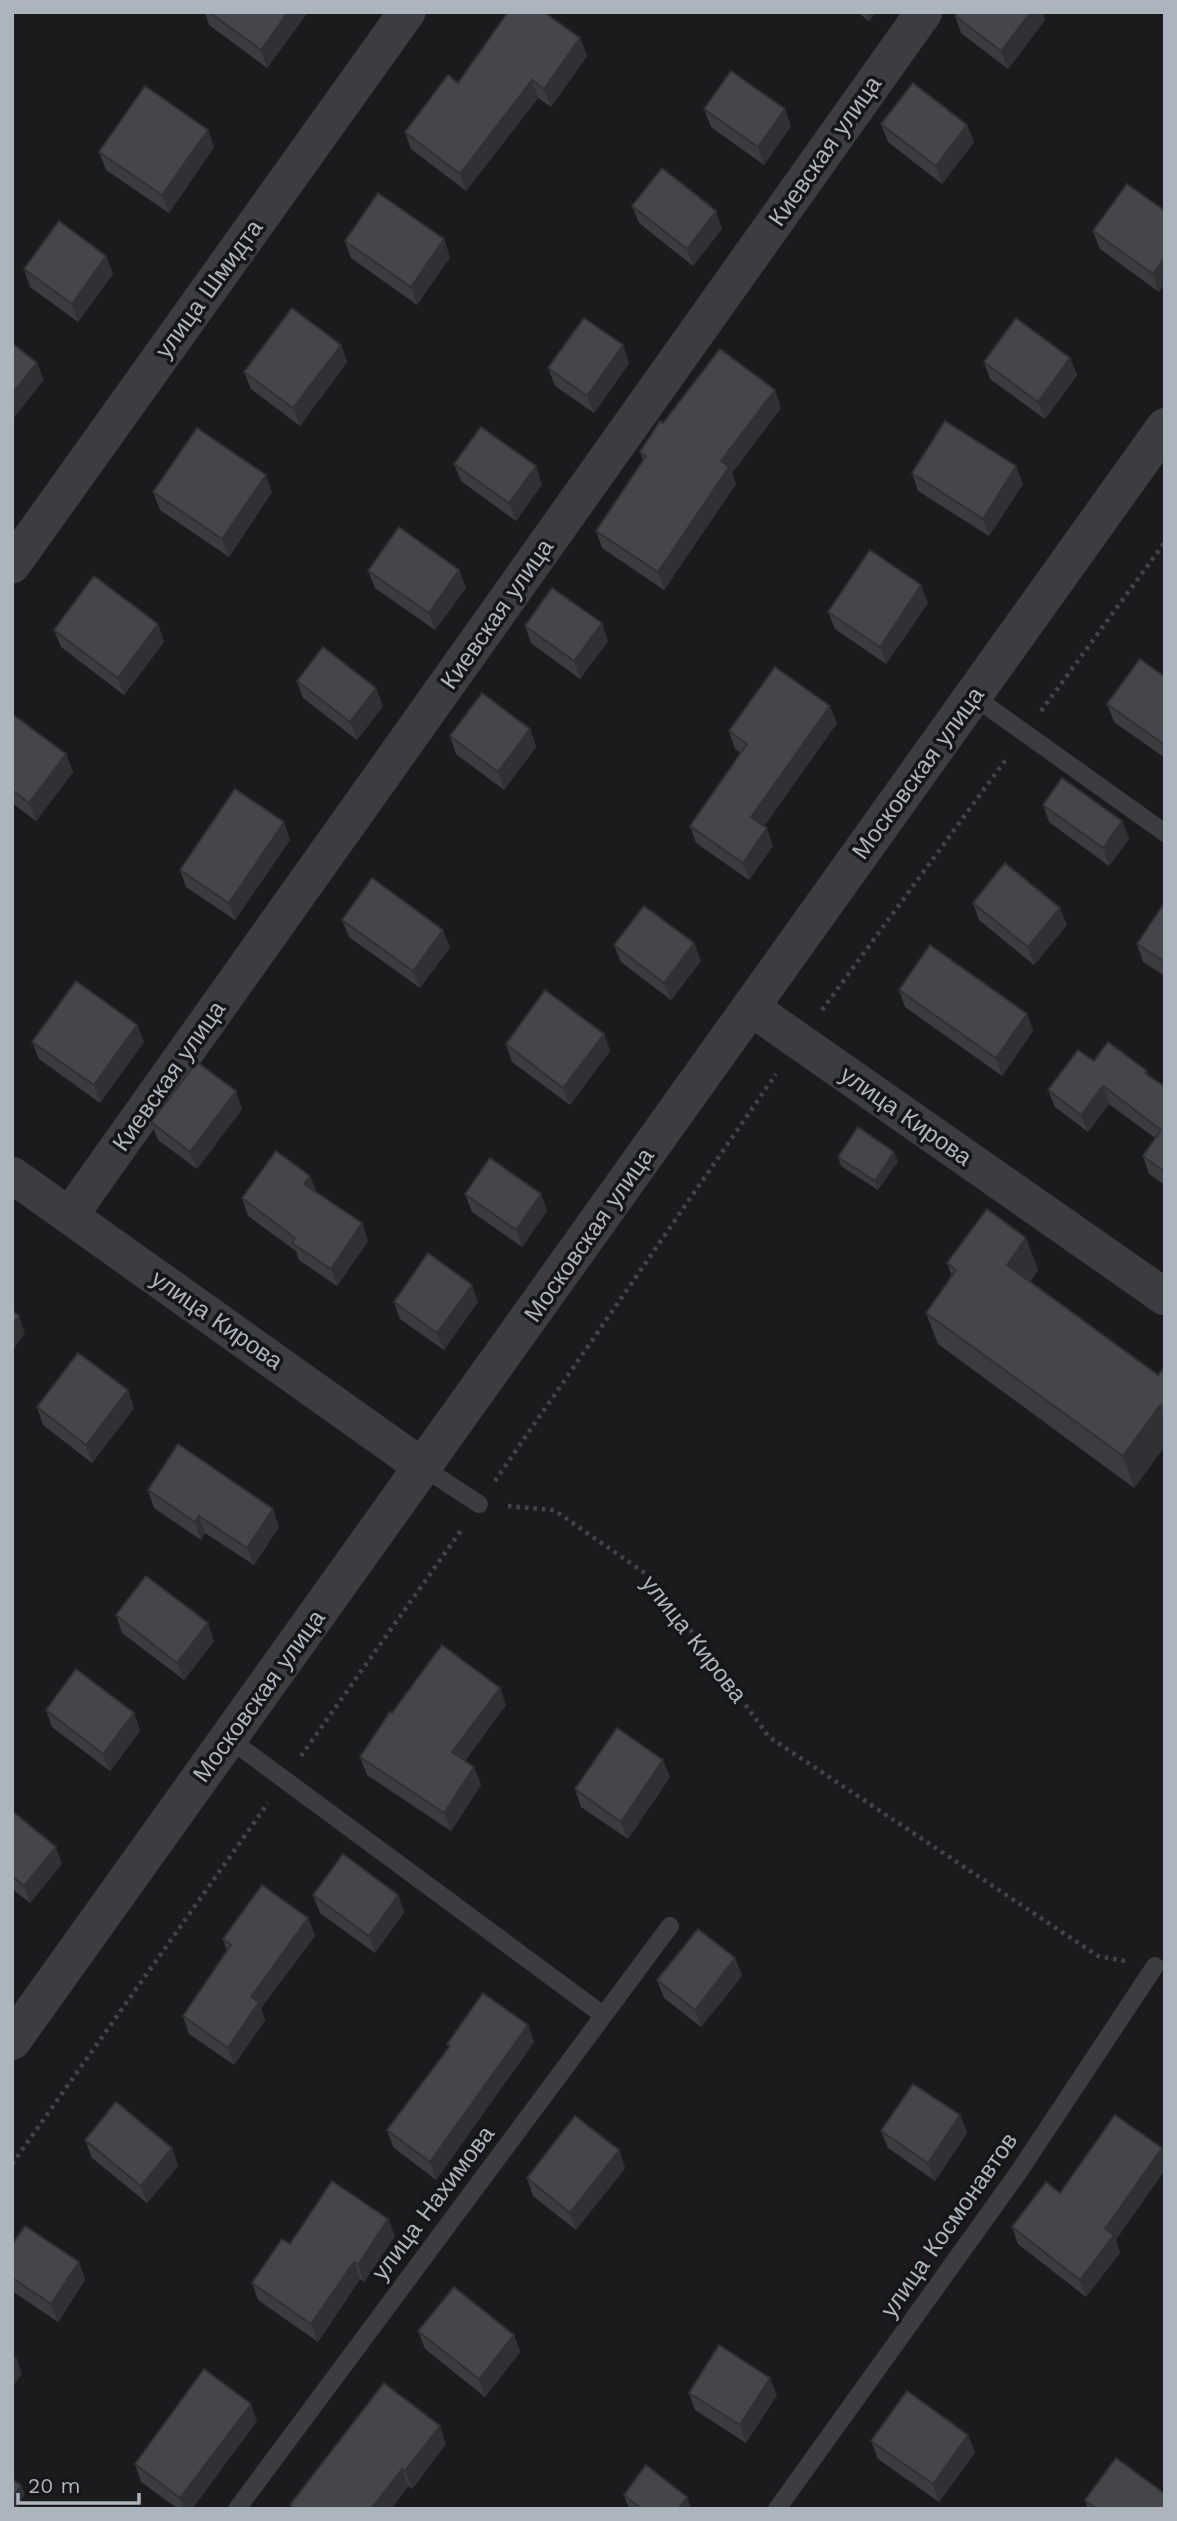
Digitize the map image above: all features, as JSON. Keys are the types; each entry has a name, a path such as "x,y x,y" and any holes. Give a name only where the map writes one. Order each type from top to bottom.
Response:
{"street":[{"name":"улица Шмидта","path":"12,565 407,12"},
{"name":"Киевская улица","path":"70,1215 924,12"},
{"name":"Московская улица","path":"12,2041 424,1468 973,695 1159,446"},
{"name":"улица Кирова","path":"750,1007 1165,1297"},
{"name":"улица Кирова","path":"12,1175 424,1468"}],"lane":[{"path":"973,695 1165,833"},
{"name":"улица Кирова","path":"424,1468 479,1504"},
{"path":"228,1738 603,2015"},
{"name":"улица Нахимова","path":"237,2509 670,1926"},
{"name":"улица Космонавтов","path":"777,2509 1017,2173 1155,1966"}],"path":[{"path":"12,2164 479,1504 799,1041 1165,542"},
{"name":"улица Кирова","path":"479,1504 554,1510 652,1578 769,1737 1098,1956 1155,1966"}],"building":[{"path":"209,12 288,12 261,50"},
{"path":"508,12 544,12 580,38 544,89 532,80 460,174 405,132 448,75 458,83"},
{"path":"958,12 1031,12 1001,51 955,16"},
{"path":"731,71 785,109 758,147 704,109"},
{"path":"913,83 967,125 936,166 881,124"},
{"path":"145,86 208,130 162,195 99,152"},
{"path":"662,168 716,211 687,249 632,206"},
{"path":"1127,184 1165,211 1165,257 1153,274 1093,231"},
{"path":"378,193 444,239 411,287 345,241"},
{"path":"59,221 106,256 72,304 24,269"},
{"path":"292,308 341,345 293,408 244,372"},
{"path":"584,318 623,345 587,396 548,368"},
{"path":"1016,318 1070,358 1038,402 984,362"},
{"path":"12,343 37,363 12,394"},
{"path":"720,349 775,390 721,461 729,467 658,572 596,531 646,456 640,452 660,421 663,423"},
{"path":"945,421 1016,466 983,519 912,473"},
{"path":"481,427 536,466 509,503 454,464"},
{"path":"197,428 266,475 222,539 153,492"},
{"path":"399,527 459,570 429,613 368,571"},
{"path":"870,550 921,585 880,647 828,612"},
{"path":"94,576 158,624 118,678 54,630"},
{"path":"552,588 602,623 574,661 525,626"},
{"path":"323,647 376,688 350,722 297,681"},
{"path":"1140,659 1165,677 1165,745 1107,704"},
{"path":"775,667 830,706 751,817 767,828 743,863 690,826 747,744 729,731"},
{"path":"482,693 530,729 498,772 450,736"},
{"path":"12,714 66,754 29,803 12,790"},
{"path":"1062,778 1122,821 1103,848 1043,805"},
{"path":"235,789 284,822 229,903 180,870"},
{"path":"1005,863 1060,908 1028,947 973,903"},
{"path":"372,878 443,930 413,971 342,920"},
{"path":"1165,902 1165,962 1137,944"},
{"path":"644,906 694,943 664,983 614,945"},
{"path":"930,945 1027,1014 996,1058 899,990"},
{"path":"76,981 137,1025 94,1085 32,1042"},
{"path":"545,990 604,1034 563,1088 506,1044"},
{"path":"1108,1042 1165,1087 1165,1172 1143,1156 1161,1130 1103,1086 1081,1115 1048,1090 1078,1050 1094,1061"},
{"path":"197,1062 236,1091 190,1152 151,1122"},
{"path":"858,1127 894,1152 875,1181 838,1157"},
{"path":"276,1151 310,1176 304,1184 362,1223 331,1269 292,1243 295,1238 242,1198"},
{"path":"490,1158 541,1194 516,1230 465,1194"},
{"path":"987,1209 1026,1238 1007,1265 1158,1375 1165,1366 1165,1408 1160,1405 1123,1456 926,1313 956,1270 947,1263"},
{"path":"428,1253 472,1285 437,1333 394,1302"},
{"path":"12,1311 19,1316 12,1325"},
{"path":"78,1353 128,1390 86,1445 37,1407"},
{"path":"178,1444 273,1509 247,1548 199,1516 195,1522 148,1490"},
{"path":"146,1576 208,1623 177,1663 116,1615"},
{"path":"442,1645 500,1688 452,1752 474,1767 444,1813 360,1757 390,1712 392,1713"},
{"path":"76,1669 134,1713 103,1754 46,1710"},
{"path":"617,1728 663,1760 621,1822 575,1789"},
{"path":"12,1811 56,1847 24,1886 12,1876"},
{"path":"343,1854 398,1895 369,1936 313,1895"},
{"path":"262,1885 308,1918 251,1997 259,2002 228,2048 183,2016 231,1945 223,1939"},
{"path":"698,1929 735,1958 695,2010 657,1980"},
{"path":"483,1993 528,2025 430,2162 387,2130 450,2046 447,2044"},
{"path":"913,2084 960,2115 928,2163 881,2131"},
{"path":"116,2102 172,2148 141,2186 85,2140"},
{"path":"1115,2115 1162,2148 1105,2229 1114,2235 1080,2280 1012,2227 1046,2182 1060,2193"},
{"path":"575,2116 619,2150 570,2213 527,2178"},
{"path":"332,2181 388,2219 358,2265 354,2262 311,2324 252,2283 282,2239 290,2244"},
{"path":"25,2226 79,2262 51,2304 12,2278 12,2245"},
{"path":"454,2287 514,2335 479,2379 418,2331"},
{"path":"719,2345 770,2378 740,2425 689,2393"},
{"path":"204,2369 251,2404 180,2498 135,2464"},
{"path":"384,2383 440,2426 371,2509 296,2509 290,2505"},
{"path":"907,2391 968,2435 933,2484 871,2441"},
{"path":"1116,2458 1165,2494 1165,2509 1097,2509 1085,2500"},
{"path":"646,2465 687,2497 678,2509 637,2509 638,2506 624,2495"},
{"path":"12,2479 21,2485 12,2500"}]}
